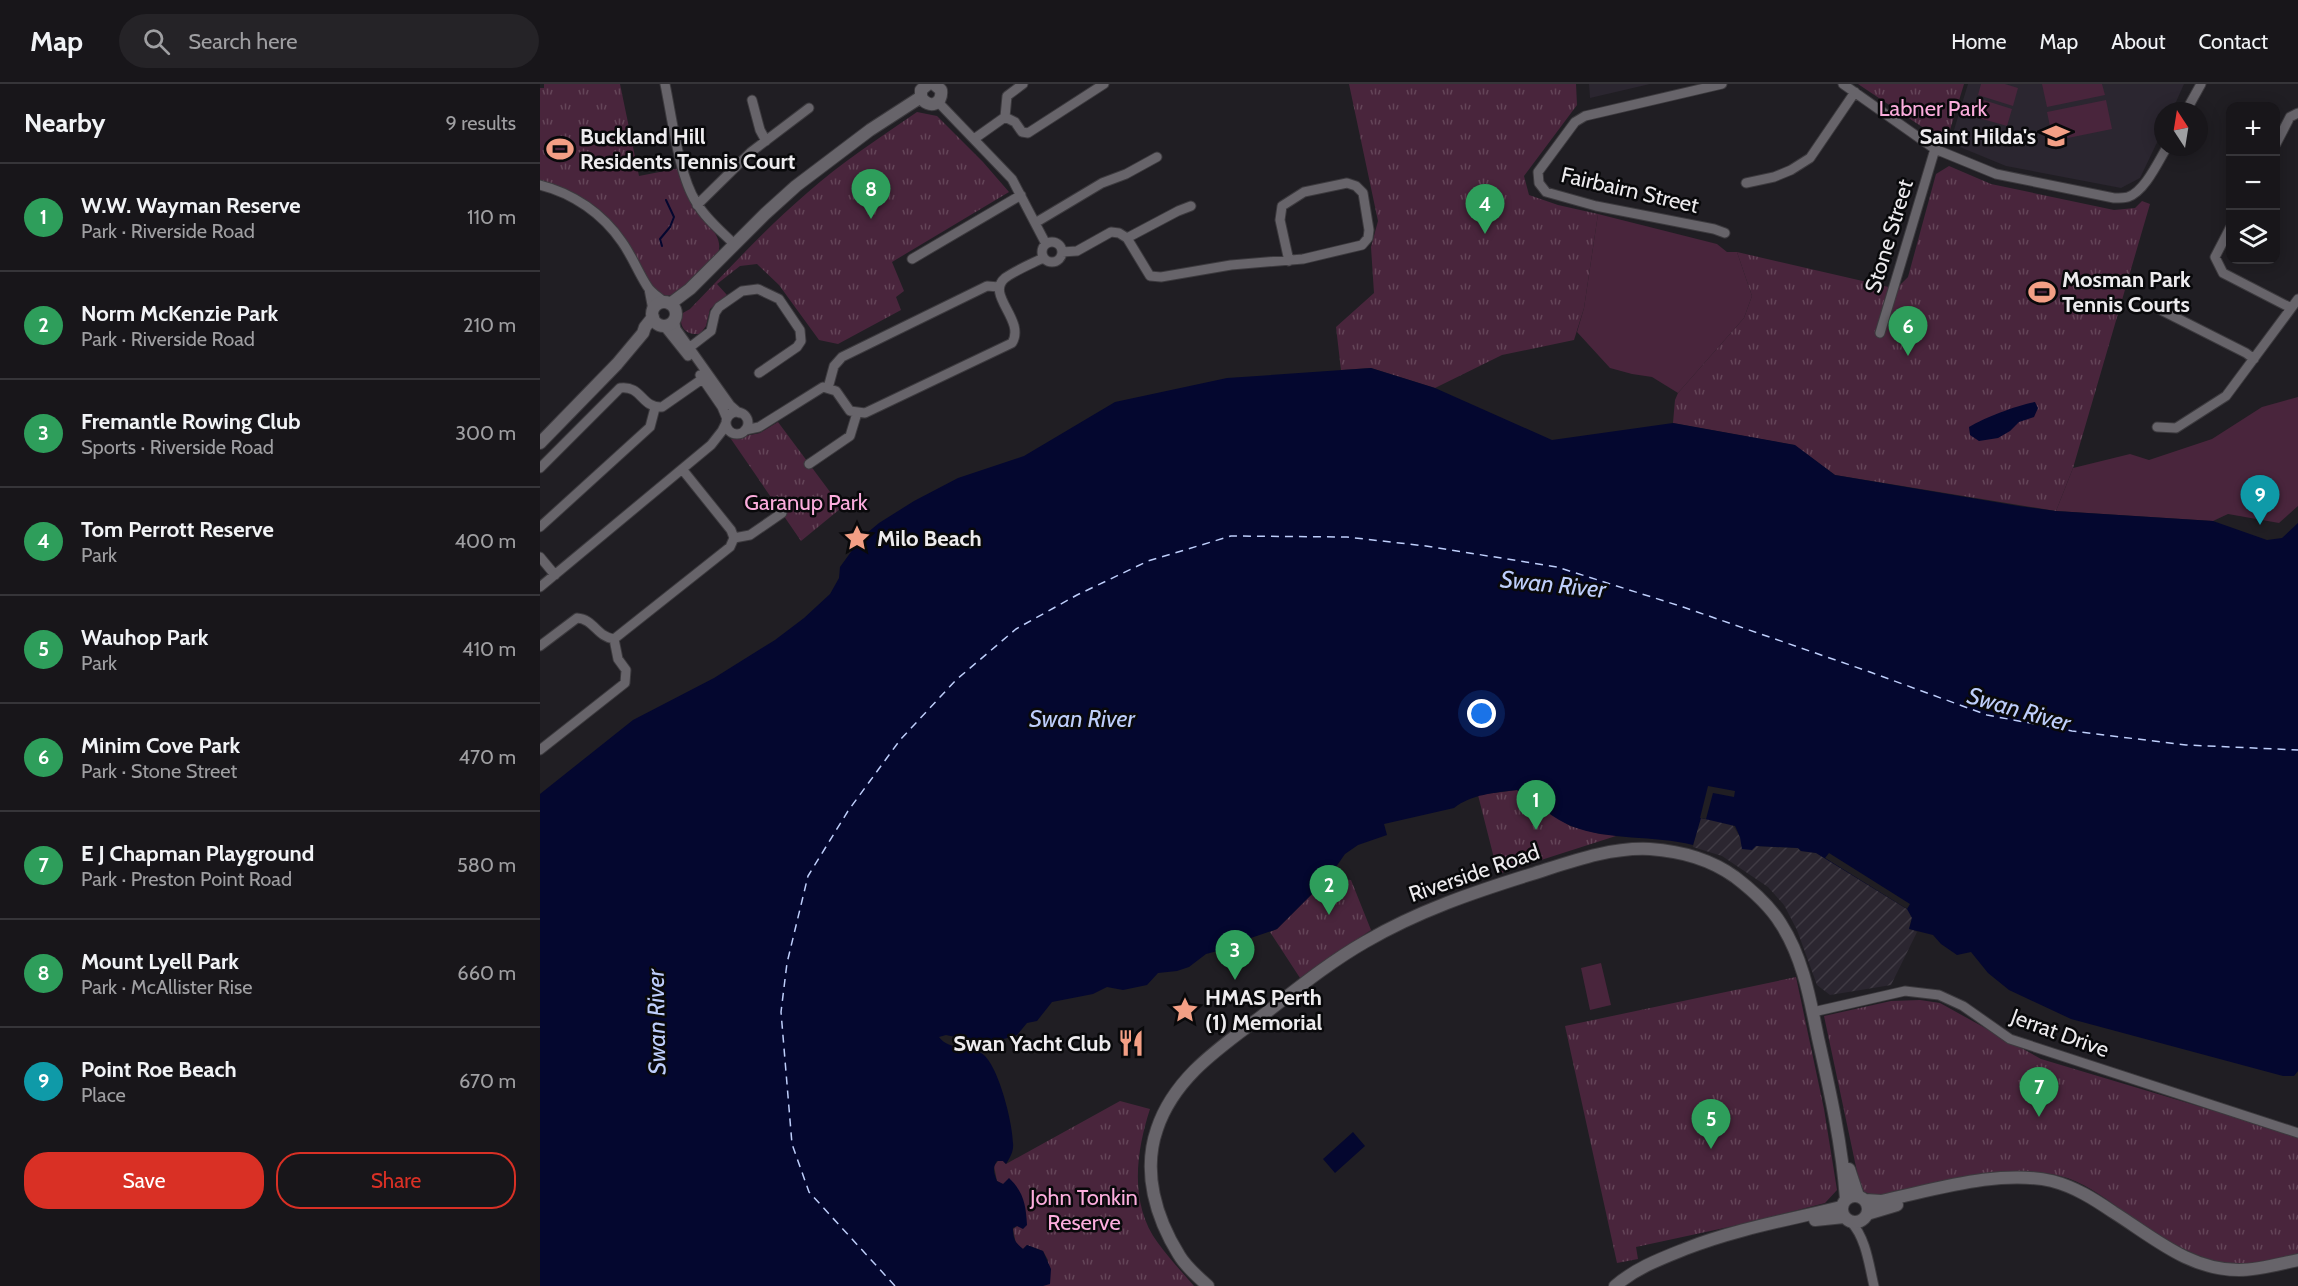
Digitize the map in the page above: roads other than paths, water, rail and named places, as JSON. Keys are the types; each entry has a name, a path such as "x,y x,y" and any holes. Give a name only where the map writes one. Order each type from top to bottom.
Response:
{"street":[{"path":"665,84 685,177 697,205 734,244"},
{"path":"974,139 1005,117 1007,96 1023,84"},
{"path":"1005,117 1015,122 1022,132 1028,133 1104,84"},
{"name":"Fairbairn Street","path":"1722,84 1585,116 1575,122 1538,172 1539,183 1546,192 1596,206 1725,233"},
{"path":"1843,84 1935,149 1996,174 2114,198 2128,197 2150,177 2162,156"},
{"path":"2191,102 2201,84"},
{"path":"929,87 942,96 938,102 928,104 929,87"},
{"path":"540,443 617,364 643,333 650,331 734,244 796,186 929,87"},
{"path":"1746,183 1774,177 1810,158 1855,92"},
{"path":"752,100 758,125 766,141"},
{"path":"938,102 1012,179 1046,244"},
{"path":"697,205 732,170 809,108"},
{"path":"2280,136 2290,117 2298,114"},
{"name":"Stone Street","path":"1880,333 1935,149"},
{"path":"1035,223 1102,183 1126,174 1156,157"},
{"path":"1062,252 1077,251 1110,232 1119,233 1127,238 1150,276 1161,277 1231,265 1289,261 1362,245 1368,238 1369,230 1363,193 1356,186 1347,183 1304,192 1282,206 1281,220 1289,261"},
{"path":"540,185 578,200 602,217 622,241 664,315 705,376 722,407 726,428 732,433 740,434 745,430 759,428 823,387 836,391 850,411 865,413 1012,343 1016,330 999,294 999,286 1005,279 1043,258"},
{"path":"912,259 1021,195"},
{"path":"1127,238 1178,211 1191,207"},
{"path":"2226,236 2215,257 2223,273 2291,308"},
{"path":"1052,242 1058,244 1062,252 1060,258 1055,262 1048,262 1043,258 1042,249 1046,244 1052,242"},
{"path":"828,387 834,366 842,357 987,286 999,286"},
{"path":"688,350 711,331 715,313 719,307 742,291 758,289 779,299 802,336 797,347 759,373"},
{"path":"2157,427 2176,428 2226,396 2298,299"},
{"path":"2153,306 2254,359"},
{"path":"705,376 730,405 743,416 756,423 765,423"},
{"path":"540,468 620,388 627,387 635,390 650,406 655,408 662,407 705,376"},
{"path":"540,527 650,427 655,408"},
{"path":"809,464 850,436 857,413"},
{"path":"711,445 722,431 730,415 743,416"},
{"path":"743,416 745,430"},
{"path":"540,587 711,445 732,433"},
{"path":"540,646 577,618 584,619 604,637 614,639 730,547 734,537 731,530 682,469"},
{"path":"734,537 750,535 782,513"},
{"path":"540,557 555,575"},
{"path":"540,750 625,683 626,670 618,659 614,639"},
{"name":"Riverside Road","path":"1208,1286 1179,1256 1162,1224 1151,1177 1156,1130 1165,1108 1204,1059 1351,951 1407,919 1455,898 1584,858 1620,850 1649,849 1684,853 1715,865 1732,875 1761,899 1781,923 1797,954 1812,1012 1834,1110 1844,1140 1854,1209"},
{"name":"Jerrat Drive","path":"1812,1012 1905,991 1939,995 1964,1006 2002,1034 2018,1042 2298,1132"},
{"path":"1626,1286 1661,1264 1721,1242 1881,1201 2014,1177 2034,1178 2063,1184 2086,1195 2170,1251 2197,1263 2238,1270 2261,1269 2298,1260"},
{"path":"1615,1286 1637,1270 1657,1260 1745,1228 1854,1209 1884,1208 1977,1188 2028,1184 2073,1195 2165,1254 2192,1268 2235,1276 2259,1275 2298,1267"},
{"path":"1854,1209 1874,1286"},
{"name":"Riverside Road","path":"1175,1247 1185,1253 1216,1286"}],"water":[{"name":"Swan River","path":"1371,368 1435,388 1552,440 1673,423 1795,445 1835,475 2019,506 2056,511 2213,521 2267,540 2282,538 2298,523 2298,1071 2294,1076 2283,1076 2071,1019 2009,990 1988,973 1971,952 1957,955 1933,935 1909,929 1912,918 1907,909 1816,853 1801,851 1798,848 1756,846 1752,850 1742,849 1735,826 1701,818 1693,845 1586,831 1564,823 1517,790 1484,795 1461,803 1454,808 1384,824 1387,835 1358,845 1345,854 1329,877 1277,929 1229,948 1206,954 1189,967 1158,973 1147,985 1123,990 1107,987 1093,994 1052,1002 1037,1021 1027,1023 1017,1035 987,1044 946,1035 939,1037 953,1046 981,1053 999,1080 1007,1109 1013,1146 1006,1164 1003,1161 997,1161 994,1173 997,1181 1003,1184 1009,1178 1021,1194 1025,1205 1027,1225 1023,1229 1017,1226 1013,1228 1014,1237 1023,1249 1027,1245 1043,1251 1051,1269 1050,1284 1043,1286 540,1286 540,794 633,720 714,678 775,640 830,594 839,578 840,567 861,538 879,523 914,501 958,478 1024,456 1115,402 1227,378"},
{"path":"2035,402 2038,408 2034,417 2019,422 1998,438 1979,441 1970,435 1969,427 1976,423"},
{"path":"1353,1132 1365,1146 1335,1173 1323,1159"}],"waterway":[{"path":"662,246 660,239 670,227 674,217 666,200"}],"place":[{"name":"Saint Hilda's","path":"2056,136"},
{"name":"Buckland Hill Residents Tennis Court","path":"560,149"},
{"name":"Mount Lyell Park","path":"871,219"},
{"name":"Tom Perrott Reserve","path":"1485,234"},
{"name":"Mosman Park Tennis Courts","path":"2042,292"},
{"name":"Minim Cove Park","path":"1908,356"},
{"name":"Point Roe Beach","path":"2260,525"},
{"name":"Milo Beach","path":"857,538"},
{"name":"W.W. Wayman Reserve","path":"1536,830"},
{"name":"Norm McKenzie Park","path":"1329,915"},
{"name":"Fremantle Rowing Club","path":"1235,980"},
{"name":"HMAS Perth (1) Memorial","path":"1185,1010"},
{"name":"Swan Yacht Club","path":"1131,1043"},
{"name":"E J Chapman Playground","path":"2039,1117"},
{"name":"Wauhop Park","path":"1711,1149"}],"park label":[{"name":"Labner Park","path":"1933,108"},
{"name":"Garanup Park","path":"806,502"},
{"name":"John Tonkin Reserve","path":"1084,1210"}]}
